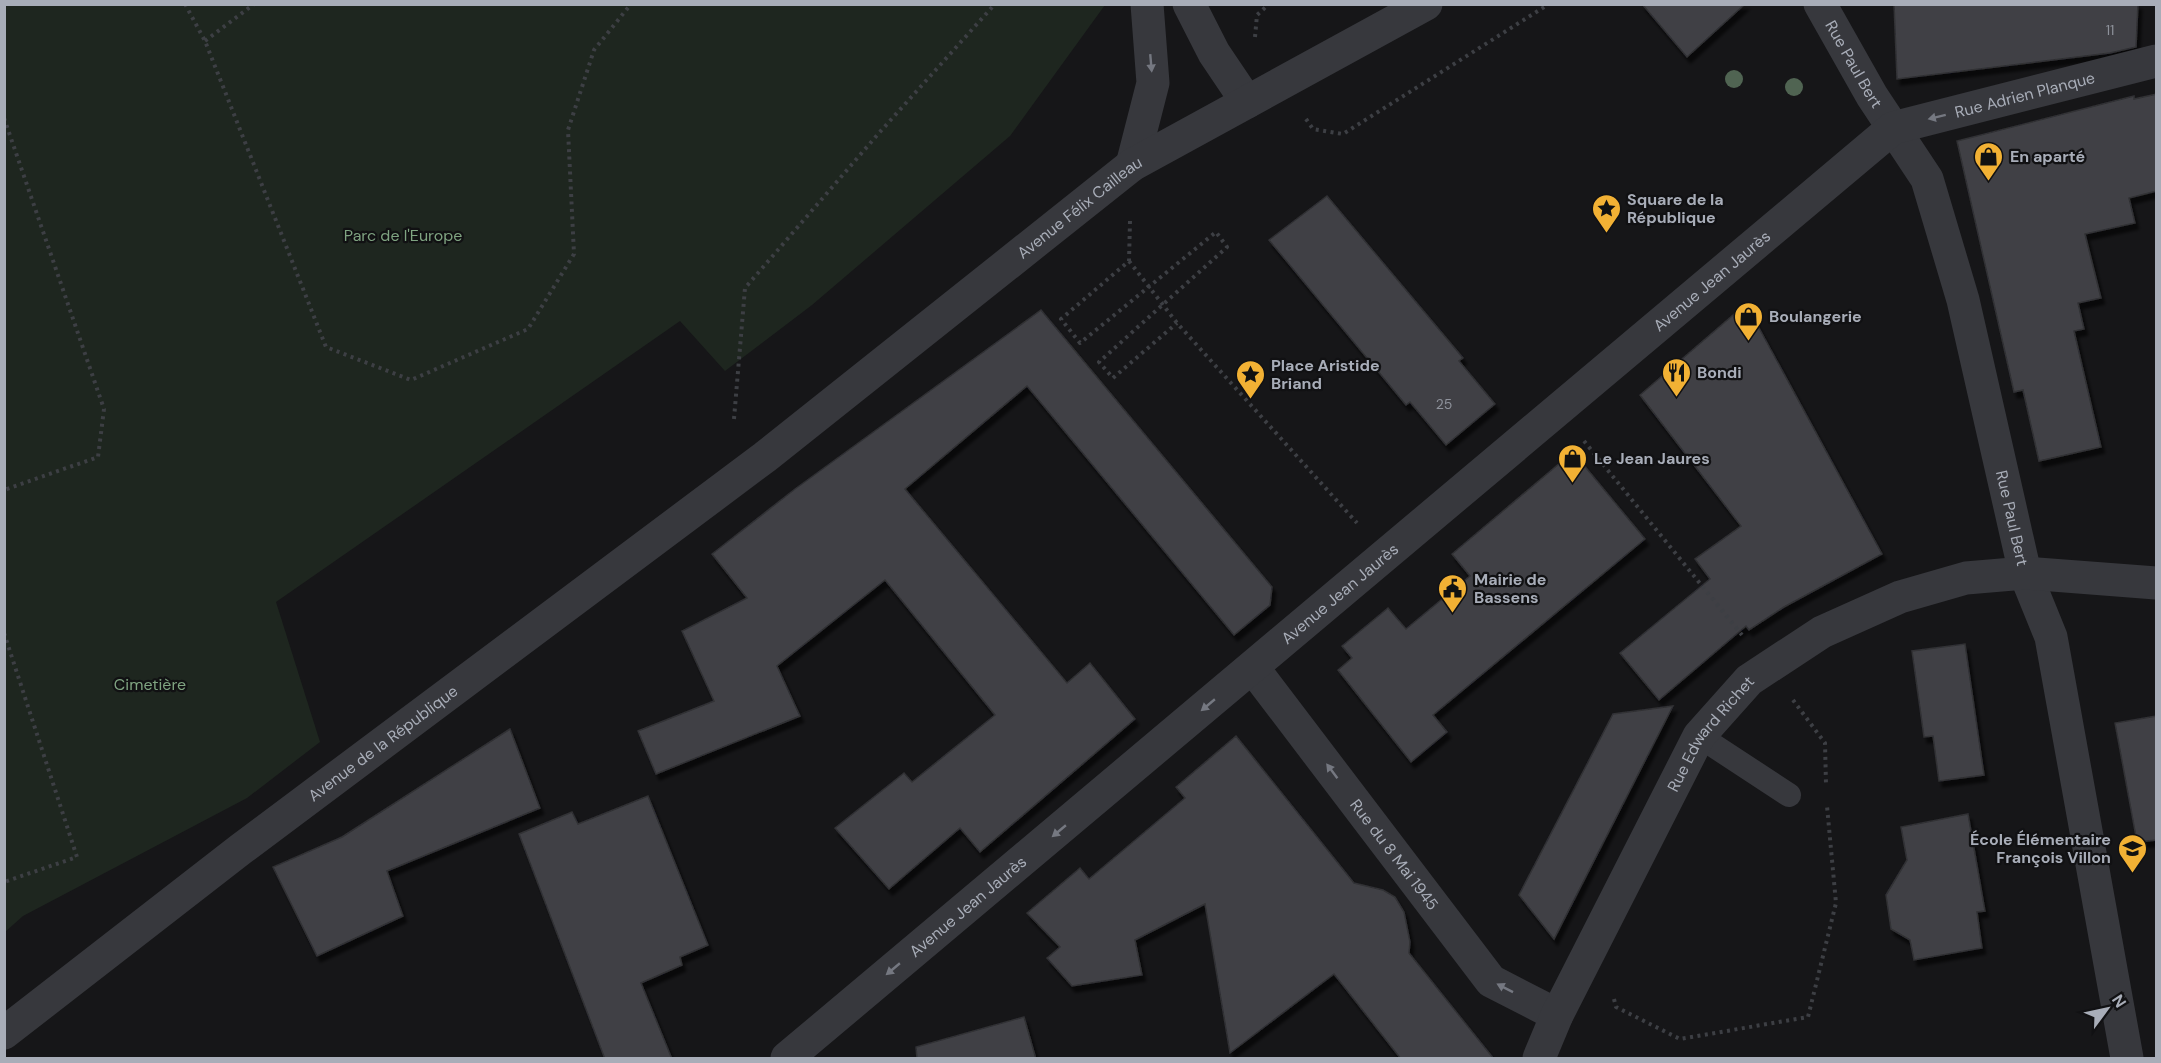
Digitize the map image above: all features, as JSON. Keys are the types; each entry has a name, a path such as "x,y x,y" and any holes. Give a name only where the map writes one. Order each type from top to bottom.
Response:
{"street":[{"path":"1132,165 1153,83 1147,4"},
{"path":"1189,4 1214,53 1247,102"},
{"name":"Avenue Félix Cailleau","path":"765,457 1132,165 1426,4"},
{"name":"Rue Paul Bert","path":"1820,4 1893,128 1927,179 1963,300 2025,573 2051,637 2127,1059"},
{"name":"Rue Adrien Planque","path":"1893,128 2157,61"},
{"name":"Avenue Jean Jaurès","path":"787,1059 1893,128"},
{"name":"Avenue de la République","path":"4,1033 250,842 765,457"},
{"name":"Rue Edward Richet","path":"1539,1059 1557,1015 1699,736 1749,680 1821,632 1911,594 1966,578 2025,573 2157,583"},
{"name":"Rue du 8 Mai 1945","path":"1253,668 1491,981 1557,1015"}],"lane":[{"path":"1699,736 1789,795"}],"path":[{"path":"186,4 205,41 326,347 411,380 528,329 574,254 568,130 594,50 631,4"},
{"path":"205,41 254,4"},
{"path":"734,419 745,288 879,133 995,4"},
{"path":"4,118 104,409 98,457 4,490"},
{"path":"1132,165 1129,261 1178,323 1360,526"},
{"path":"1129,261 1061,319 1080,344 1216,232 1227,247 1099,362 1113,378 1178,323"},
{"path":"4,633 77,857 4,882"}],"green space":[{"name":"Parc de l'Europe","path":"5,4 1105,5 1010,136 812,305 725,371 680,321 276,602 320,742 247,798 23,916 5,932"}],"building":[{"path":"1642,4 1745,4 1687,57"},
{"path":"1894,4 2138,4 2136,47 2110,53 1897,79"},
{"path":"2157,94 2157,191 2129,198 2135,223 2085,234 2101,298 2078,303 2084,329 2074,331 2101,447 2039,461 2023,390 2014,392 1957,141 2134,96 2134,99"},
{"path":"1327,196 1463,358 1459,361 1495,404 1446,445 1410,402 1406,405 1269,240"},
{"path":"1746,304 1882,554 1784,607 1749,630 1746,626 1659,700 1620,653 1710,579 1695,559 1741,526 1640,395"},
{"path":"1041,310 1272,587 1270,605 1234,635 1027,386 905,489 1067,683 1090,663 1135,719 980,852 960,828 889,889 835,828 904,773 912,782 995,715 885,580 777,666 800,716 656,774 638,731 714,701 682,631 747,598 712,554 795,489"},
{"path":"1573,452 1645,539 1433,715 1447,732 1411,762 1338,670 1352,658 1342,646 1388,608 1406,629 1470,576 1452,554"},
{"path":"1965,644 1984,775 1939,781 1933,736 1924,737 1912,651"},
{"path":"1673,706 1554,939 1519,895 1613,714"},
{"path":"2157,716 2157,840 2137,842 2115,723"},
{"path":"510,729 540,808 387,871 403,916 317,956 273,867 342,837"},
{"path":"1236,736 1354,883 1383,890 1395,897 1404,912 1410,942 1409,953 1494,1059 1401,1059 1334,974 1230,1053 1205,904 1135,940 1142,975 1072,986 1047,958 1060,947 1027,913 1080,868 1089,879 1185,798 1176,787"},
{"path":"648,796 708,945 680,957 682,965 641,983 672,1059 605,1059 519,834 572,812 578,824"},
{"path":"1968,814 1985,911 1977,912 1982,948 1914,960 1910,940 1891,929 1886,895 1907,860 1901,827"},
{"path":"1024,1017 1036,1059 917,1059 916,1047"}],"place":[{"name":"En aparté","path":"1989,182"},
{"name":"Square de la République","path":"1606,234"},
{"name":"Boulangerie","path":"1748,342"},
{"name":"Bondi","path":"1676,398"},
{"name":"Place Aristide Briand","path":"1250,400"},
{"name":"Le Jean Jaures","path":"1573,484"},
{"name":"Mairie de Bassens","path":"1453,614"},
{"name":"École Élémentaire François Villon","path":"2132,874"}],"park label":[{"name":"Cimetière","path":"150,684"}]}
